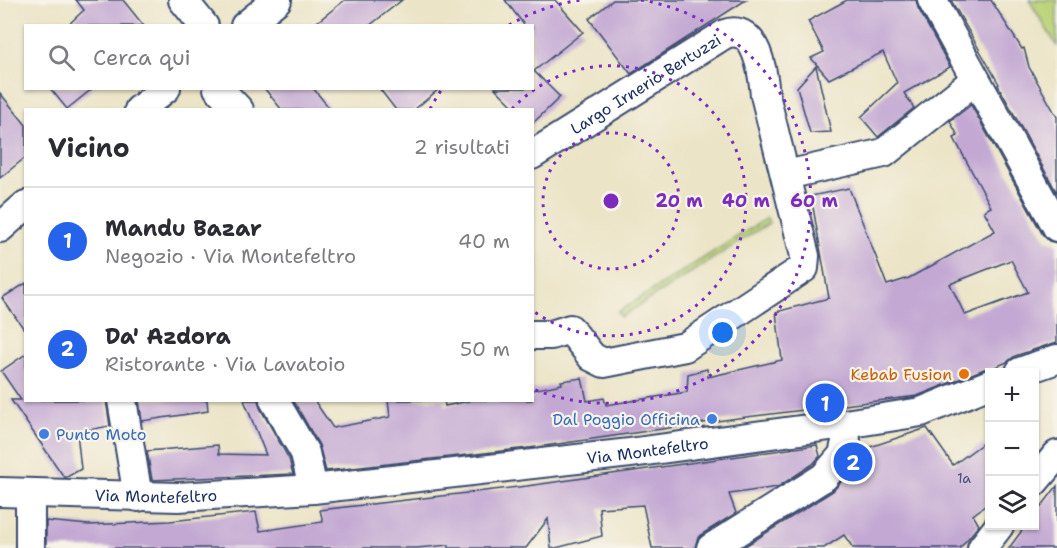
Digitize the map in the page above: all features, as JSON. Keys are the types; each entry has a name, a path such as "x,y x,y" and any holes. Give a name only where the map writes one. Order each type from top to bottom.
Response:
{"street":[{"path":"183,0 202,24"},
{"path":"247,24 277,0"},
{"path":"932,0 1057,227"},
{"name":"Largo Irnerio Bertuzzi","path":"534,154 725,34 733,31 743,33 753,46 763,76 765,95 805,256 804,268 685,347 604,363 592,357 570,329 551,334 534,335"},
{"path":"786,175 884,153 975,80"},
{"path":"141,108 164,90"},
{"path":"220,90 237,108"},
{"path":"0,228 24,207"},
{"path":"1031,368 1057,359"},
{"name":"Via Montefeltro","path":"0,492 178,497 313,489 630,453 845,424 921,412 982,386"},
{"path":"122,402 138,497"},
{"path":"274,402 305,453 313,489"},
{"path":"711,548 824,477 843,455 846,442 845,424"},
{"path":"1039,477 1057,455"},
{"path":"30,493 30,548"},
{"path":"981,548 995,530"}],"green space":[{"path":"1029,0 1057,0 1057,46"},
{"path":"767,218 769,223 621,317 618,312"}],"building":[{"path":"76,0 123,0 142,24 69,24 84,10"},
{"path":"345,0 402,0 372,24 315,24"},
{"path":"505,0 555,0 583,32 534,71 534,24 523,24"},
{"path":"613,0 746,0 631,74 589,19"},
{"path":"847,0 916,0 918,8 950,67 904,93 914,108 878,137 861,117 897,83 883,52 829,79 811,58 824,52 808,21"},
{"path":"951,0 991,0 1022,49 1024,48 1029,67 1057,117 1057,193 999,84"},
{"path":"816,66 831,132 810,133 797,87"},
{"path":"534,71 560,97 534,122 534,108 515,108 497,90 534,90"},
{"path":"52,90 91,90 68,108"},
{"path":"266,90 315,90 329,108 280,108"},
{"path":"381,90 438,90 416,108 394,108"},
{"path":"0,93 24,123 24,159 0,178"},
{"path":"971,105 1043,235 1049,241 1057,243 1057,342 1015,356 993,368 985,368 917,396 738,418 537,447 326,471 319,445 294,402 315,402 333,428 390,417 388,402 444,402 445,406 464,402 534,402 534,390 562,384 561,381 582,378 587,401 604,398 606,405 687,392 688,374 707,369 708,377 782,360 776,312 829,298 811,196 849,188 887,285 909,278 995,231 984,211 991,207 954,138 958,136 950,121","holes":["1011,260 1028,292 965,315 950,284"]},
{"path":"24,284 24,329 2,298"},
{"path":"24,355 24,402 106,402 110,426 77,432 81,469 64,477 11,400 21,400 1,371"},
{"path":"139,402 207,402 208,411 142,421"},
{"path":"245,402 258,402 289,459 293,474 152,480 147,451 218,445 219,454 266,455"},
{"path":"927,428 953,465 982,444 985,447 985,506 973,515 979,525 960,548 853,548 844,535 824,548 742,548 833,491 855,466 861,450"},
{"path":"817,445 820,456 813,464 778,487 729,494 736,513 702,534 695,548 652,548 643,505 599,508 602,536 556,548 551,548 548,519 526,548 449,548 449,545 417,548 46,548 46,521 89,525 170,521 256,512 260,531 323,522 320,510 527,486"},
{"path":"1057,486 1057,548 1009,548 1022,530 1039,530 1039,510"}],"place":[{"name":"Kebab Fusion","path":"964,374"},
{"name":"Mandu Bazar","path":"825,403"},
{"name":"Dal Poggio Officina","path":"712,419"},
{"name":"Punto Moto","path":"44,434"},
{"name":"Da' Azdora","path":"853,462"}]}
